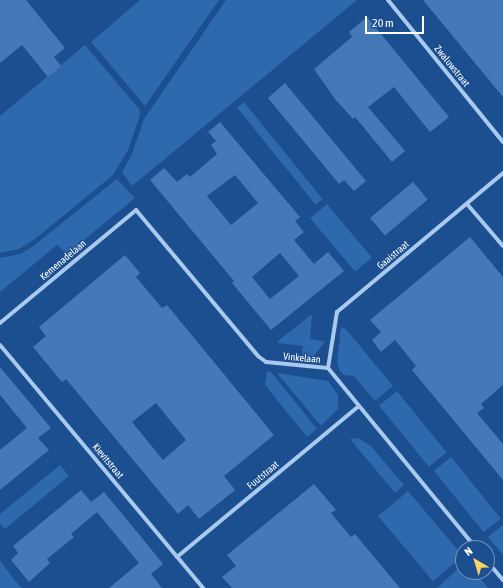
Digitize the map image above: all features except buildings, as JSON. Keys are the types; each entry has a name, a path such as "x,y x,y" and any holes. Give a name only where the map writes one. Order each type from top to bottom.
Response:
{"street":[{"name":"Zwaluwstraat","path":"388,0 503,142"},
{"name":"Gaaistraat","path":"328,368 337,312 503,174"},
{"path":"468,204 503,246"},
{"name":"Vinkelaan","path":"136,210 258,356 266,362 328,368 469,540"},
{"name":"Kemenadelaan","path":"0,323 136,210"},
{"name":"Kievitstraat","path":"0,345 203,588"},
{"name":"Fuutstraat","path":"177,556 359,406"},
{"path":"495,570 503,580"}],"shaded area":[{"path":"140,0 219,0 145,106 91,42"},
{"path":"226,0 357,0 132,186 122,172 132,154 144,119"},
{"path":"85,45 139,109 140,115 128,150 113,175 35,239 19,249 0,253 0,116"},
{"path":"244,102 323,199 316,205 237,108"},
{"path":"117,179 135,198 67,254 57,245 0,292 0,258 20,254 32,247"},
{"path":"327,204 372,258 355,272 310,218"},
{"path":"312,314 310,339 324,341 324,343 313,357 301,360 303,346 278,343 278,341"},
{"path":"341,327 346,329 393,386 375,401 354,376 344,375 340,371 337,362"},
{"path":"267,371 271,372 317,429 307,437 265,385"},
{"path":"277,373 328,381 338,395 338,409 321,426"},
{"path":"397,391 447,452 429,467 379,405"},
{"path":"358,438 370,445 404,485 395,493 350,439"},
{"path":"451,457 501,518 484,532 434,471"},
{"path":"60,465 69,476 5,529 0,524 0,514"},
{"path":"408,491 455,547 455,563 433,581 378,516"},
{"path":"503,525 503,555 495,545 495,540 490,540 488,537"},
{"path":"0,561 18,584 22,588 0,588"},
{"path":"455,571 455,580 482,580 488,588 437,588"}]}
